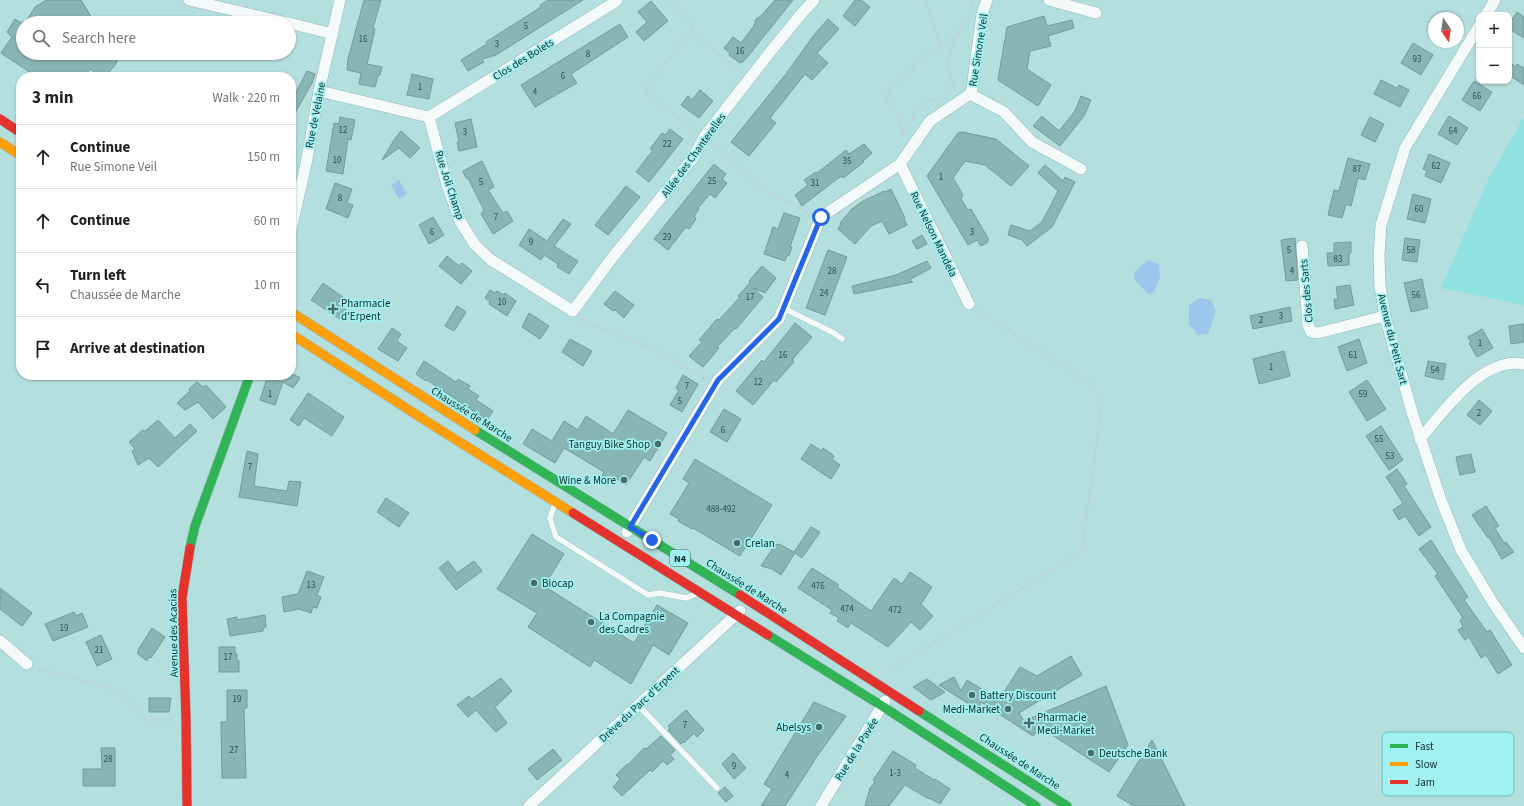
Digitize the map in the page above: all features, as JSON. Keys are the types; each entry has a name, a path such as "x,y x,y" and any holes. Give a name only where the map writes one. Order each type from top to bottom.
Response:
{"main road":[{"path":"0,119 16,130"},
{"path":"0,142 16,153"},
{"name":"Chaussée de Marche","path":"296,315 443,410 749,601 1067,806"},
{"name":"N4","path":"296,337 434,426 882,706 1036,806"},
{"name":"Avenue des Acacias","path":"187,806 182,598 195,526 248,380"}],"street":[{"path":"189,0 258,16"},
{"name":"Rue de Velaine","path":"296,208 306,164 319,91 340,0"},
{"name":"Clos des Bolets","path":"429,117 616,0"},
{"name":"Allée des Chanterelles","path":"573,311 612,258 693,158 704,137 802,13 814,0"},
{"name":"Rue Simone Veil","path":"821,217 903,160 930,121 970,94 972,89 982,14 987,0"},
{"path":"1050,0 1096,13"},
{"path":"1488,12 1495,0"},
{"path":"296,25 333,34"},
{"name":"Avenue du Petit Sart","path":"1476,31 1405,148 1381,225 1379,256 1380,286 1385,316 1420,439 1441,500 1461,550 1493,602 1524,648"},
{"path":"319,91 429,117"},
{"path":"970,94 1004,112 1032,142 1081,169"},
{"name":"Rue Joli Champ","path":"429,117 447,185 460,221 475,246 492,260 573,311"},
{"name":"Rue Nelson Mandela","path":"903,160 969,304"},
{"path":"621,542 718,380 779,319 821,217"},
{"name":"Clos des Sarts","path":"1302,246 1308,325 1311,332 1318,333 1385,316"},
{"path":"1420,439 1452,401 1484,373 1501,365 1524,364"},
{"name":"Drève du Parc d'Erpent","path":"529,806 736,615 749,601"},
{"path":"0,641 27,664"},
{"name":"Rue de la Pavée","path":"821,806 891,693"}],"lane":[{"path":"783,308 834,332 842,339"},
{"path":"555,501 550,518 556,537 562,542 648,595 660,593 686,598 701,592"},
{"path":"638,705 717,788"}],"path":[{"path":"670,0 693,27 644,91 704,137 767,191 810,214 821,217"},
{"path":"924,0 932,18 941,46"},
{"path":"903,133 908,128 914,113 923,104 933,100 940,100 954,82 946,65 956,36 971,12 971,0"},
{"path":"690,32 750,79"},
{"path":"903,160 903,133 900,119 886,98 889,89 914,69 915,62 956,36"},
{"path":"872,681 1085,549 1084,527 1102,404 1092,386 969,304"},
{"path":"573,311 584,322 655,349 716,384"},
{"path":"27,664 116,690 146,720 186,720"}],"shaded area":[{"path":"1524,117 1524,305 1441,288 1489,178"},
{"path":"399,180 407,194 399,199 391,185"},
{"path":"1148,260 1159,264 1160,278 1154,292 1149,295 1134,279 1135,271"},
{"path":"1200,298 1211,300 1216,311 1208,334 1198,335 1189,324 1189,305"}],"building":[{"path":"46,0 81,0 91,16 29,16 35,7"},
{"path":"364,0 381,0 373,28 375,29 367,64 382,67 375,87 359,84 361,73 347,70 348,59"},
{"path":"548,0 583,0 496,55 482,59 484,62 468,71 461,60 541,7 540,5"},
{"path":"775,0 793,0 749,55 743,62 740,63 729,55 730,53 724,48 733,37 741,43 754,26 756,19 761,16"},
{"path":"855,0 861,0 870,7 855,26 843,16"},
{"path":"651,1 668,21 644,41 636,32 647,22 638,12"},
{"path":"1517,12 1524,17 1524,38 1512,31 1512,20"},
{"path":"1044,16 1047,26 1072,20 1074,28 1048,36 1051,46 1030,51 1027,69 1051,85 1038,106 998,80 1007,27"},
{"path":"15,19 16,20 16,60 118,60 109,72 94,72 90,69 88,72 30,72 1,53 12,37 7,32"},
{"path":"828,19 839,29 817,53 828,63 812,80 805,74 770,118 776,123 749,156 731,142"},
{"path":"620,24 628,37 571,74 577,83 535,107 521,85"},
{"path":"1413,43 1433,55 1421,75 1401,63"},
{"path":"1512,64 1516,67 1517,64 1524,68 1524,85 1512,77"},
{"path":"307,71 315,74 312,83 296,111 296,92"},
{"path":"412,74 433,79 429,99 407,95"},
{"path":"1381,80 1397,88 1399,85 1409,90 1400,107 1374,94"},
{"path":"1474,81 1476,84 1479,84 1492,92 1480,111 1462,100"},
{"path":"700,90 713,101 699,118 681,105 688,96 692,100"},
{"path":"1081,96 1091,100 1084,116 1060,146 1033,126 1042,116 1059,131 1075,111"},
{"path":"1449,116 1468,128 1457,145 1438,134"},
{"path":"340,117 355,120 351,140 348,139 343,174 326,171 334,123 339,124"},
{"path":"1370,117 1384,124 1375,142 1361,135"},
{"path":"471,119 477,147 459,151 457,142 459,142 455,123"},
{"path":"670,129 683,139 649,182 636,172 653,150 650,149 662,133 665,135"},
{"path":"401,131 420,148 410,158 399,148 382,160 394,140"},
{"path":"962,132 996,139 1029,166 1011,186 985,165 965,161 953,178 963,195 961,199 968,210 971,209 988,238 988,242 981,246 977,240 968,245 927,176 958,133"},
{"path":"864,144 872,153 863,161 864,162 843,178 842,176 837,179 802,206 795,195 808,185 804,180 816,172 817,173 846,150 849,154"},
{"path":"1429,154 1450,163 1441,183 1425,176 1427,171 1423,169"},
{"path":"1348,158 1370,164 1365,180 1358,178 1351,206 1346,204 1342,218 1328,215 1334,190 1339,191"},
{"path":"482,161 494,187 488,190 503,213 507,211 513,221 493,234 481,214 484,210 463,171"},
{"path":"714,164 726,174 722,179 727,183 715,198 710,194 698,208 699,209 694,216 696,219 689,229 686,227 668,250 654,239"},
{"path":"1045,165 1063,181 1065,177 1075,182 1052,227 1027,246 1022,240 1008,235 1011,225 1030,231 1042,222 1058,191 1038,173"},
{"path":"335,183 352,189 347,203 353,205 348,218 326,209"},
{"path":"626,186 640,197 608,235 595,225"},
{"path":"891,189 907,225 889,234 882,221 871,226 855,244 838,229 841,224 840,223 852,209 863,201"},
{"path":"1413,194 1431,199 1425,223 1407,219"},
{"path":"784,213 800,218 790,247 792,247 789,256 787,255 785,261 764,254 773,227 778,229"},
{"path":"433,217 444,235 429,244 419,225"},
{"path":"563,219 571,224 554,246 578,261 569,274 557,267 558,264 544,255 541,260 519,245 529,229 547,241"},
{"path":"922,235 927,244 917,249 912,241"},
{"path":"1295,238 1298,280 1286,281 1281,240"},
{"path":"1405,238 1420,240 1417,262 1402,260"},
{"path":"1351,242 1349,265 1328,266 1327,253 1334,253 1334,243"},
{"path":"828,250 847,257 825,315 806,308"},
{"path":"447,256 459,266 462,263 472,271 461,284 439,266"},
{"path":"927,261 931,268 909,280 913,282 854,294 852,286 896,275"},
{"path":"762,266 776,278 765,293 753,288 763,297 736,329 735,328 717,347 719,348 703,367 689,356 702,342 699,340 717,319 719,320 740,297 738,296 750,283 749,281"},
{"path":"1422,279 1428,308 1411,312 1404,283"},
{"path":"323,283 343,297 337,304 349,312 343,321 311,300"},
{"path":"1350,285 1354,305 1335,309 1334,299 1338,299 1336,287"},
{"path":"490,290 496,293 497,291 504,295 505,293 516,301 507,316 489,304 490,301 485,298"},
{"path":"615,291 634,305 624,318 615,310 613,311 604,304"},
{"path":"457,306 466,312 454,331 445,326"},
{"path":"1290,307 1292,321 1253,329 1250,316"},
{"path":"529,313 549,326 540,339 522,327"},
{"path":"795,323 812,337 792,360 794,362 776,382 774,380 753,405 736,391 762,360 764,362"},
{"path":"1524,324 1524,342 1511,344 1509,326"},
{"path":"392,328 401,334 397,341 407,348 398,361 378,349"},
{"path":"1482,329 1493,348 1477,357 1469,343 1471,342 1468,337"},
{"path":"570,339 592,351 583,366 562,352"},
{"path":"1359,339 1367,363 1347,371 1338,347"},
{"path":"1284,351 1290,376 1259,384 1253,359"},
{"path":"424,361 456,382 458,379 470,386 468,389 479,396 476,400 493,411 487,420 416,374"},
{"path":"1428,361 1446,364 1443,380 1425,376"},
{"path":"683,375 698,384 682,412 670,405 679,390 676,388"},
{"path":"296,376 300,378 293,388 283,382 275,405 260,400 266,380 296,380"},
{"path":"1367,380 1386,409 1367,421 1349,392"},
{"path":"197,382 203,387 206,385 226,407 213,419 198,402 185,410 177,403"},
{"path":"308,393 344,417 332,436 304,418 299,426 290,420"},
{"path":"1479,400 1492,411 1480,425 1467,415"},
{"path":"724,409 741,419 727,442 710,432"},
{"path":"628,410 667,433 650,461 644,457 626,485 614,477 610,483 601,477 604,472 564,448 555,463 523,444 532,429 552,441 564,421 578,430 586,416 613,434"},
{"path":"158,420 175,438 190,424 197,431 158,467 149,458 138,465 132,451 135,449 129,442"},
{"path":"1381,426 1403,460 1389,470 1366,436"},
{"path":"811,444 822,451 823,448 834,456 832,459 840,465 831,479 801,459"},
{"path":"247,451 258,454 254,486 287,491 289,481 301,482 297,506 239,497"},
{"path":"1471,454 1475,472 1460,475 1456,457"},
{"path":"695,459 772,505 740,556 693,528 692,529 678,521 679,519 670,514 689,483 683,479"},
{"path":"1397,469 1407,484 1404,486 1431,527 1419,536 1405,516 1399,520 1393,510 1403,503 1386,477"},
{"path":"386,498 409,513 399,527 377,512"},
{"path":"1486,506 1499,526 1495,528 1504,543 1506,542 1514,552 1502,559 1489,537 1488,538 1472,515"},
{"path":"811,527 820,532 802,558 795,553 781,575 772,569 761,566 775,545 779,544 794,552"},
{"path":"532,534 564,554 544,586 634,643 657,605 688,623 669,655 653,645 631,684 594,660 590,667 528,627 537,613 497,589"},
{"path":"1431,540 1468,597 1464,600 1487,632 1490,630 1512,665 1498,674 1486,655 1481,658 1469,637 1465,640 1458,630 1463,627 1460,620 1463,618 1435,576 1438,574 1419,549"},
{"path":"448,561 457,573 474,561 482,571 456,590 439,568"},
{"path":"812,568 839,585 837,587 871,611 894,578 902,584 910,572 932,587 921,604 933,616 920,630 911,622 888,647 851,623 848,628 837,621 839,618 830,613 832,610 798,588"},
{"path":"307,571 324,577 317,595 321,597 317,608 313,607 311,613 299,609 284,612 282,597 298,594"},
{"path":"0,588 32,613 22,626 0,609"},
{"path":"74,612 76,616 82,613 88,627 53,641 45,624"},
{"path":"265,615 266,627 263,628 263,631 230,636 227,619 237,617 237,620"},
{"path":"152,628 165,637 151,658 149,657 147,661 137,653"},
{"path":"101,635 112,659 97,666 86,642"},
{"path":"219,647 235,647 235,654 237,654 237,659 239,661 239,672 219,672"},
{"path":"1071,656 1082,675 1019,713 1024,721 1106,686 1128,745 1109,772 1040,727 1033,736 981,702 977,709 939,685 954,677 961,691 967,680 999,700 1020,667 1037,676"},
{"path":"501,678 512,691 495,707 507,723 496,732 476,710 468,717 457,705 469,696 472,699"},
{"path":"927,679 945,692 931,700 913,687"},
{"path":"227,690 247,690 247,708 244,708 246,778 222,778 221,722 227,722"},
{"path":"149,698 171,698 169,712 149,712"},
{"path":"814,702 846,716 818,755 785,806 761,806 772,789 764,784"},
{"path":"686,710 704,730 697,737 694,733 681,744 668,730 670,728 668,726"},
{"path":"661,736 675,750 670,755 674,759 667,765 663,761 652,772 650,770 622,796 613,787 620,779 616,775 644,748 646,749"},
{"path":"1152,740 1185,806 1134,806 1117,796"},
{"path":"101,748 115,748 115,786 83,786 83,769 102,769"},
{"path":"553,749 562,760 537,780 528,769"},
{"path":"893,751 916,765 915,768 950,789 940,804 905,785 889,806 865,806 870,788 875,782 873,780"},
{"path":"733,753 746,768 734,779 722,764"},
{"path":"725,787 733,796 726,802 718,793"}],"traffic: fast":[{"path":"190,548 195,526 248,380"},
{"path":"475,430 740,595"},
{"path":"768,635 882,706 1036,806"},
{"path":"919,711 1067,806"}],"traffic: slow":[{"path":"0,142 16,153"},
{"path":"296,315 475,430"},
{"path":"296,337 573,513"}],"traffic: jam":[{"path":"0,119 16,130"},
{"path":"573,513 768,635"},
{"path":"187,806 182,598 190,548"},
{"path":"740,595 919,711"}],"place":[{"name":"Pharmacie d'Erpent","path":"333,309"},
{"name":"Tanguy Bike Shop","path":"658,444"},
{"name":"Wine & More","path":"624,480"},
{"name":"Crelan","path":"737,543"},
{"name":"Biocap","path":"534,583"},
{"name":"La Compagnie des Cadres","path":"591,622"},
{"name":"Battery Discount","path":"972,695"},
{"name":"Medi-Market","path":"1008,709"},
{"name":"Pharmacie Medi-Market","path":"1029,723"},
{"name":"Abelsys","path":"819,727"},
{"name":"Deutsche Bank","path":"1091,753"}],"route":[{"path":"652,540 630,527 718,380 779,319 821,217"}]}
